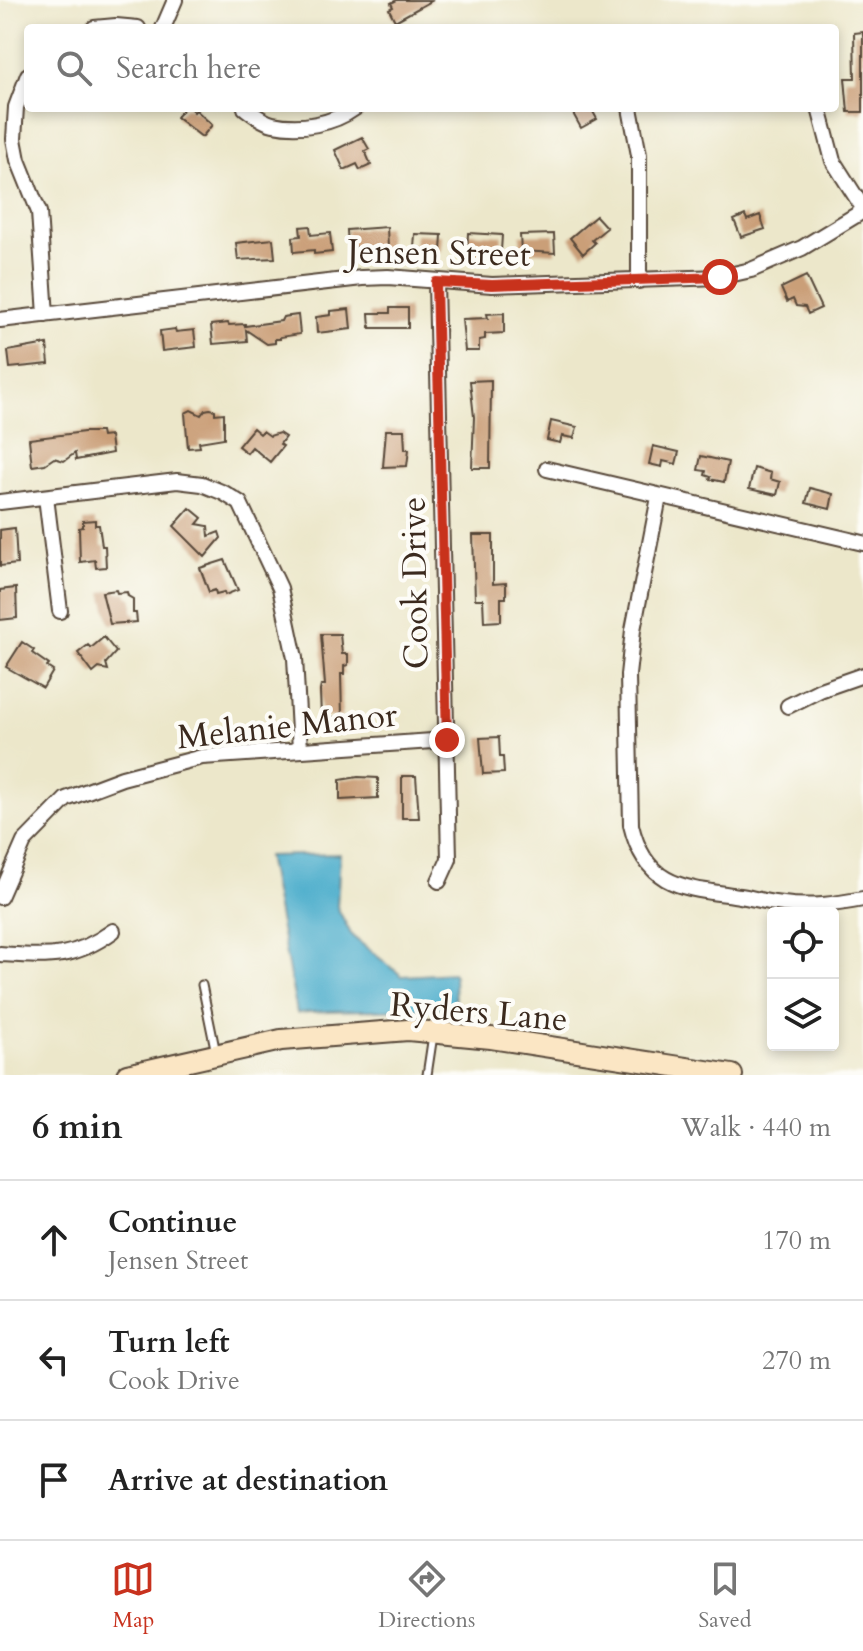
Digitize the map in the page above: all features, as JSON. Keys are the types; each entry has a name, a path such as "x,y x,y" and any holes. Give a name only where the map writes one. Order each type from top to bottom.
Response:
{"main road":[{"name":"Ryders Lane","path":"127,1075 281,1040 408,1030 491,1038 663,1070 732,1075"}],"street":[{"path":"165,24 175,0"},
{"path":"24,86 16,107 14,139 18,160 39,212 46,315"},
{"path":"252,112 273,124 291,125 332,122 348,112"},
{"path":"631,112 639,155 639,281"},
{"path":"820,112 833,161 863,210"},
{"name":"Jensen Street","path":"0,320 362,278 492,285 720,277 751,270 819,240 863,210"},
{"name":"Cook Drive","path":"436,282 449,859 439,881"},
{"path":"547,469 863,543"},
{"path":"0,502 177,481 202,484 240,503 280,588 295,658 300,750"},
{"path":"46,497 60,611"},
{"path":"659,497 633,630 628,675 631,825 639,848 659,874 671,883 695,891 806,906 863,899"},
{"path":"788,706 820,690 863,675"},
{"name":"Melanie Manor","path":"0,897 24,842 66,799 122,778 202,757 447,740"},
{"path":"0,954 48,957 91,947 113,931"}],"lane":[{"path":"202,985 217,1054"},
{"path":"427,1075 434,1032"}],"water":[{"path":"340,854 337,907 352,936 402,976 454,973 455,1006 297,1013 267,856"}],"building":[{"path":"397,0 433,0 395,21 389,9 393,7 391,3"},
{"path":"863,32 863,112 848,112 845,78 855,78 854,33"},
{"path":"180,112 198,112 212,125 202,137 176,117"},
{"path":"572,112 593,112 597,119 581,128"},
{"path":"362,137 369,149 365,151 371,165 360,170 357,164 344,170 335,150"},
{"path":"745,215 747,220 760,215 765,229 741,237 734,220"},
{"path":"596,216 607,228 592,240 595,243 583,254 570,238"},
{"path":"310,226 311,235 330,233 332,252 294,252 293,237 301,236 300,227"},
{"path":"387,227 388,248 348,247 347,230"},
{"path":"468,233 502,235 501,251 467,253"},
{"path":"415,234 442,235 441,251 414,248"},
{"path":"554,234 555,253 521,251 520,235"},
{"path":"273,239 275,258 238,260 236,243"},
{"path":"806,276 821,308 808,314 805,307 796,306 793,299 787,302 781,288"},
{"path":"390,308 408,308 408,328 370,328 369,313 390,313"},
{"path":"349,309 351,329 317,333 316,317"},
{"path":"504,313 504,333 485,334 485,339 479,340 479,351 465,351 462,319 488,318 487,314"},
{"path":"298,315 300,334 280,337 275,339 275,343 267,344 246,330 247,341 213,344 211,325 228,323 245,326 281,321 283,317"},
{"path":"175,329 176,332 194,330 196,347 162,351 160,331"},
{"path":"47,344 49,364 10,368 8,351"},
{"path":"491,380 490,468 472,468 474,417 470,381"},
{"path":"210,409 215,410 215,414 224,413 224,438 199,442 200,447 188,448 185,413 191,410 201,415"},
{"path":"551,421 577,427 574,438 562,436 560,443 547,440"},
{"path":"253,428 260,434 263,431 270,436 279,433 285,437 280,444 283,446 270,462 252,447 247,453 238,446"},
{"path":"386,430 404,430 405,449 409,449 407,466 383,467"},
{"path":"101,432 102,437 110,436 112,453 76,460 75,453 64,461 54,458 45,464 32,466 29,439"},
{"path":"653,446 679,452 676,464 663,461 662,467 649,464"},
{"path":"701,456 728,462 724,482 710,479 705,475 706,471 698,470"},
{"path":"754,468 771,473 770,479 780,482 777,495 749,489"},
{"path":"810,488 833,494 830,509 806,503"},
{"path":"190,508 202,518 197,524 208,526 209,536 219,532 221,538 205,557 174,526"},
{"path":"95,520 95,525 99,525 102,546 105,546 106,567 96,568 95,560 80,562 79,528 83,527 83,521"},
{"path":"15,528 17,564 0,566 0,530"},
{"path":"473,535 493,535 493,584 506,583 506,598 501,598 501,621 484,622 483,599 475,599"},
{"path":"225,560 238,590 225,595 224,592 216,594 215,590 209,592 200,568"},
{"path":"16,588 17,618 0,620 0,590"},
{"path":"116,590 117,593 127,592 133,599 137,622 110,624 102,592"},
{"path":"321,634 340,634 342,654 348,654 348,665 344,666 344,674 341,674 342,717 321,717 320,691 321,685 325,685"},
{"path":"104,637 116,652 106,663 108,670 99,668 93,673 78,653 88,645 91,648"},
{"path":"22,642 53,671 43,688 6,667"},
{"path":"499,737 504,773 483,774 480,738"},
{"path":"402,776 416,776 419,818 402,818"},
{"path":"378,778 378,798 340,800 340,780"}],"route":[{"path":"447,740 436,282 492,285 720,277"}]}
